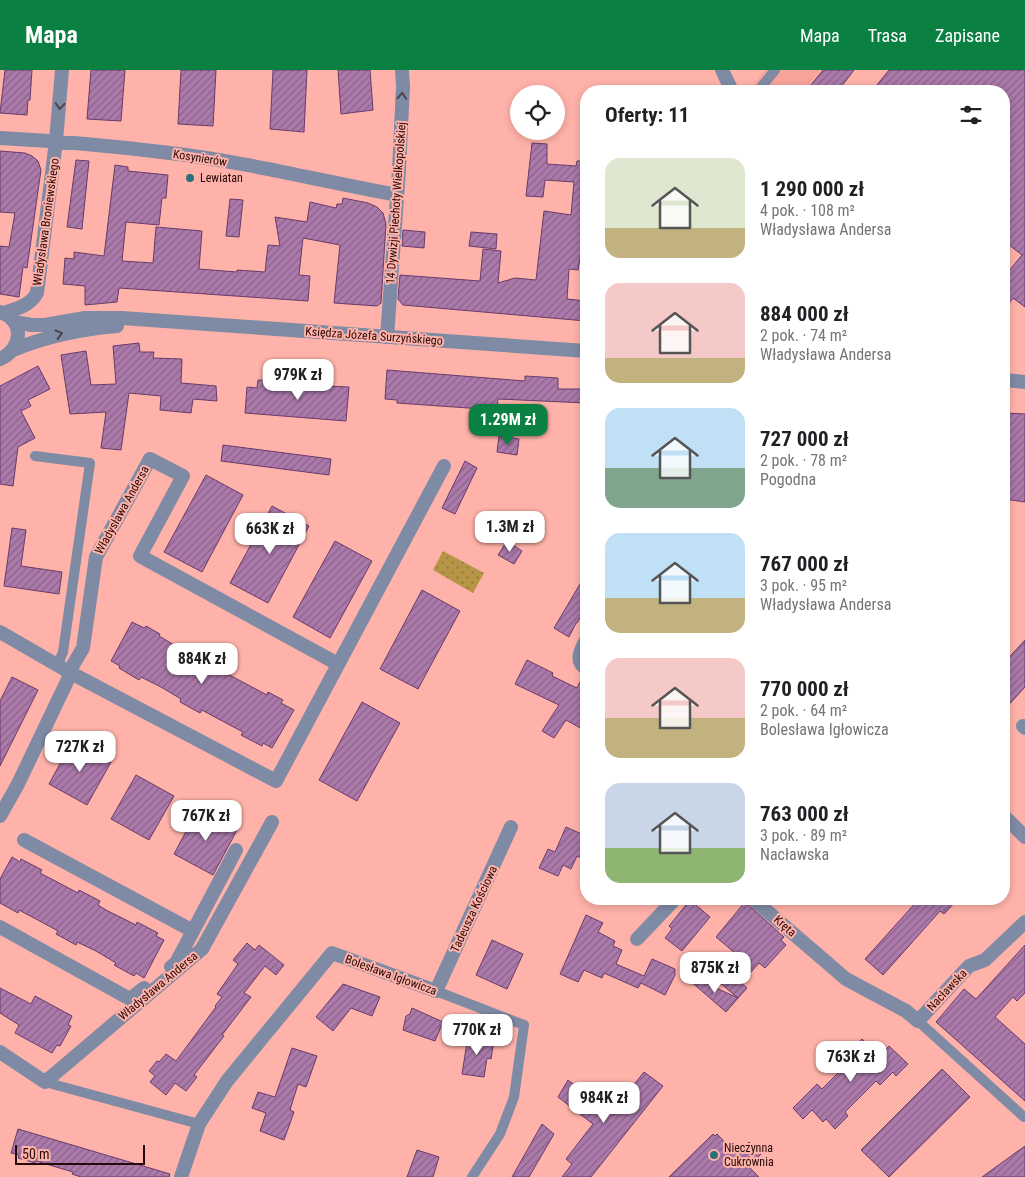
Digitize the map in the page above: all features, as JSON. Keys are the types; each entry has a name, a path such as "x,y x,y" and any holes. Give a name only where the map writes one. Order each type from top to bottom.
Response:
{"street":[{"name":"Władysława Broniewskiego","path":"2,312 23,307 34,298 36,292 56,141 62,70"},
{"name":"14 Dywizji Piechoty Wielkopolskiej","path":"387,337 397,195 403,86 402,70"},
{"path":"722,70 729,85"},
{"name":"Kosynierów","path":"0,138 56,141 205,158 397,195"},
{"path":"2,312 14,322 18,336 13,350"},
{"name":"Księdza Józefa Surzyńskiego","path":"14,322 32,326 85,318 122,318 580,351"},
{"name":"Księdza Józefa Surzyńskiego","path":"0,359 13,350 35,341 78,330 162,322"},
{"path":"1010,381 1025,382"},
{"name":"Władysława Andersa","path":"65,670 83,648 96,557 150,459 183,476 140,556 338,664"},
{"path":"0,632 65,670 276,781 444,466"},
{"path":"0,816 18,784 65,670"},
{"name":"Władysława Andersa","path":"45,1082 202,949 272,822"},
{"path":"1010,822 1025,838"},
{"name":"Tadeusza Kościowa","path":"436,992 512,827"},
{"name":"Władysława Andersa","path":"24,840 193,931"},
{"name":"Władysława Andersa","path":"0,927 130,998 176,963 236,850"},
{"path":"637,939 669,905"},
{"name":"Kręta","path":"760,905 817,954"},
{"name":"Nacławska","path":"817,954 846,979 906,1011 918,1021 969,966 986,960 1025,922"},
{"name":"Bolesława Igłowicza","path":"181,1177 199,1124 227,1081 332,953 436,992"},
{"path":"0,1052 45,1082"}],"lane":[{"path":"763,85 775,70"},
{"path":"35,456 90,463 63,652 65,670"},
{"name":"Bolesława Igłowicza","path":"436,992 524,1025 514,1097 500,1134 472,1177"},
{"path":"918,1021 1024,1117"},
{"path":"45,1082 199,1124"}],"shaded area":[{"path":"765,70 820,70 809,85 754,85"},
{"path":"443,551 484,573 473,593 433,570"}],"building":[{"path":"5,70 32,70 27,115 0,113"},
{"path":"91,70 125,70 121,121 87,119"},
{"path":"181,70 216,70 213,126 178,124"},
{"path":"273,70 307,70 304,132 270,129"},
{"path":"338,70 370,70 373,110 341,114"},
{"path":"823,70 854,70 843,85 811,85"},
{"path":"889,70 1025,70 1025,307 1013,298 1010,302 1010,270 1022,255 1010,246 1010,85 877,85"},
{"path":"532,143 547,144 547,164 576,166 577,161 580,161 580,258 578,270 569,269 567,299 580,300 580,320 403,305 398,299 400,275 480,281 483,249 501,251 498,283 515,278 536,280 544,211 571,215 574,182 545,180 543,197 526,196"},
{"path":"0,151 25,153 32,156 38,161 41,170 27,268 23,267 19,297 0,294 0,246 9,247 15,213 0,212"},
{"path":"76,160 89,161 82,229 67,227"},
{"path":"115,165 128,167 128,171 168,175 166,198 162,198 159,225 126,222 122,261 153,263 156,227 202,231 199,269 265,272 268,245 280,246 275,217 307,222 310,202 336,208 337,204 342,204 343,198 368,203 377,207 383,213 386,224 381,303 377,306 334,303 340,245 303,238 299,275 310,276 308,301 119,288 117,302 85,305 85,286 63,284 65,258 74,259 74,252 104,256"},
{"path":"230,199 243,200 239,237 226,236"},
{"path":"403,230 425,232 424,248 402,246"},
{"path":"471,232 497,234 496,249 469,246"},
{"path":"139,343 140,352 154,352 153,358 182,359 181,383 216,386 217,401 193,399 191,413 160,410 161,396 129,393 121,450 101,448 106,412 70,414 61,355 86,351 91,385 116,384 113,346"},
{"path":"38,366 50,389 28,400 31,406 21,411 35,438 18,447 13,486 0,484 0,386"},
{"path":"387,370 525,381 525,376 558,378 558,389 580,389 580,403 498,399 497,410 397,403 397,400 385,399"},
{"path":"258,380 303,382 302,386 326,388 326,386 349,387 346,421 245,413 247,387 257,388"},
{"path":"1010,413 1025,414 1025,502 1010,500"},
{"path":"499,436 519,439 517,455 497,452"},
{"path":"223,445 331,459 329,475 221,461"},
{"path":"465,461 477,468 455,514 442,508"},
{"path":"206,475 243,495 202,572 164,552"},
{"path":"272,506 309,526 268,603 230,583"},
{"path":"12,528 26,530 21,566 62,572 59,594 4,586"},
{"path":"335,541 372,561 330,638 293,617"},
{"path":"507,541 522,551 514,564 498,555"},
{"path":"580,584 580,618 569,637 554,628"},
{"path":"422,590 460,611 418,689 380,669"},
{"path":"132,622 144,628 146,626 193,656 206,662 207,659 222,667 220,670 267,695 268,692 283,700 281,703 294,710 272,748 263,743 262,746 241,735 243,732 202,710 200,713 180,702 181,699 161,687 141,677 139,680 111,661"},
{"path":"1025,640 1025,687 1010,703 1010,656"},
{"path":"527,660 553,673 552,676 577,688 580,682 580,728 566,720 554,738 542,731 559,705 515,684"},
{"path":"12,677 38,690 0,766 0,701"},
{"path":"362,702 400,723 357,801 319,780"},
{"path":"73,740 111,762 87,805 49,784"},
{"path":"136,775 174,796 149,840 111,819"},
{"path":"198,809 237,830 213,875 174,854"},
{"path":"566,827 580,833 580,857 577,856 571,869 563,865 558,876 539,868 548,849 555,852"},
{"path":"12,857 20,862 21,859 42,870 40,873 78,893 79,890 100,901 98,905 106,910 136,925 137,922 158,933 156,936 164,940 144,978 136,973 134,976 114,965 116,963 96,951 77,942 76,945 56,934 58,931 49,926 19,910 18,913 0,903 0,879"},
{"path":"686,905 696,905 710,917 682,951 665,938 672,929 669,926"},
{"path":"743,905 748,905 784,937 781,940 786,945 765,968 759,963 741,983 747,988 738,998 713,977 735,953 716,937"},
{"path":"914,905 952,905 944,914 940,911 883,975 865,959"},
{"path":"586,915 603,923 598,932 615,941 613,946 622,950 616,964 644,976 652,959 675,969 675,975 665,995 641,983 638,988 604,973 602,978 584,970 578,982 560,974"},
{"path":"492,940 523,954 507,989 476,975"},
{"path":"247,943 255,950 259,945 284,965 276,975 265,966 244,993 251,997 194,1075 197,1077 186,1091 175,1083 166,1095 150,1082 155,1076 149,1071 166,1054 176,1061 216,1007 222,997 217,994 238,964 233,960"},
{"path":"1025,945 1025,993 1017,1001 1013,997 995,1017 1025,1044 1025,1101 936,1022 964,989 976,999"},
{"path":"690,976 738,998 726,1012 688,979"},
{"path":"343,984 380,997 372,1016 351,1008 333,1031 316,1017"},
{"path":"0,988 31,1004 35,996 72,1016 68,1025 71,1026 60,1046 57,1045 52,1053 15,1033 19,1025 0,1013"},
{"path":"412,1008 443,1022 435,1041 403,1030 406,1016 410,1014"},
{"path":"468,1036 494,1040 491,1059 487,1058 484,1077 462,1074"},
{"path":"862,1039 870,1047 873,1044 882,1053 889,1046 908,1064 896,1076 893,1072 880,1085 876,1081 845,1112 848,1116 835,1129 826,1119 823,1122 812,1110 803,1119 793,1108 817,1084 822,1089 853,1058 848,1053"},
{"path":"292,1048 317,1056 306,1087 298,1084 290,1110 294,1112 284,1140 260,1131 266,1113 252,1108 258,1092 275,1097"},
{"path":"942,1069 970,1097 889,1177 861,1150"},
{"path":"644,1072 663,1086 591,1177 562,1177 572,1164 566,1159 593,1124 558,1097 568,1080 614,1115 635,1089 632,1087"},
{"path":"542,1124 554,1134 529,1177 512,1177"},
{"path":"18,1129 170,1174 169,1177 81,1177 72,1174 73,1172 36,1161 35,1163 18,1158 19,1155 11,1153"},
{"name":"Nieczynna Cukrownia","path":"713,1134 715,1136 717,1134 736,1154 749,1142 761,1154 749,1167 759,1177 669,1177"},
{"path":"1025,1146 1025,1177 982,1177"},
{"path":"417,1150 439,1157 433,1177 407,1177"}],"place":[{"name":"Lewiatan","path":"190,178"},
{"name":"Nieczynna Cukrownia","path":"714,1155"}]}
